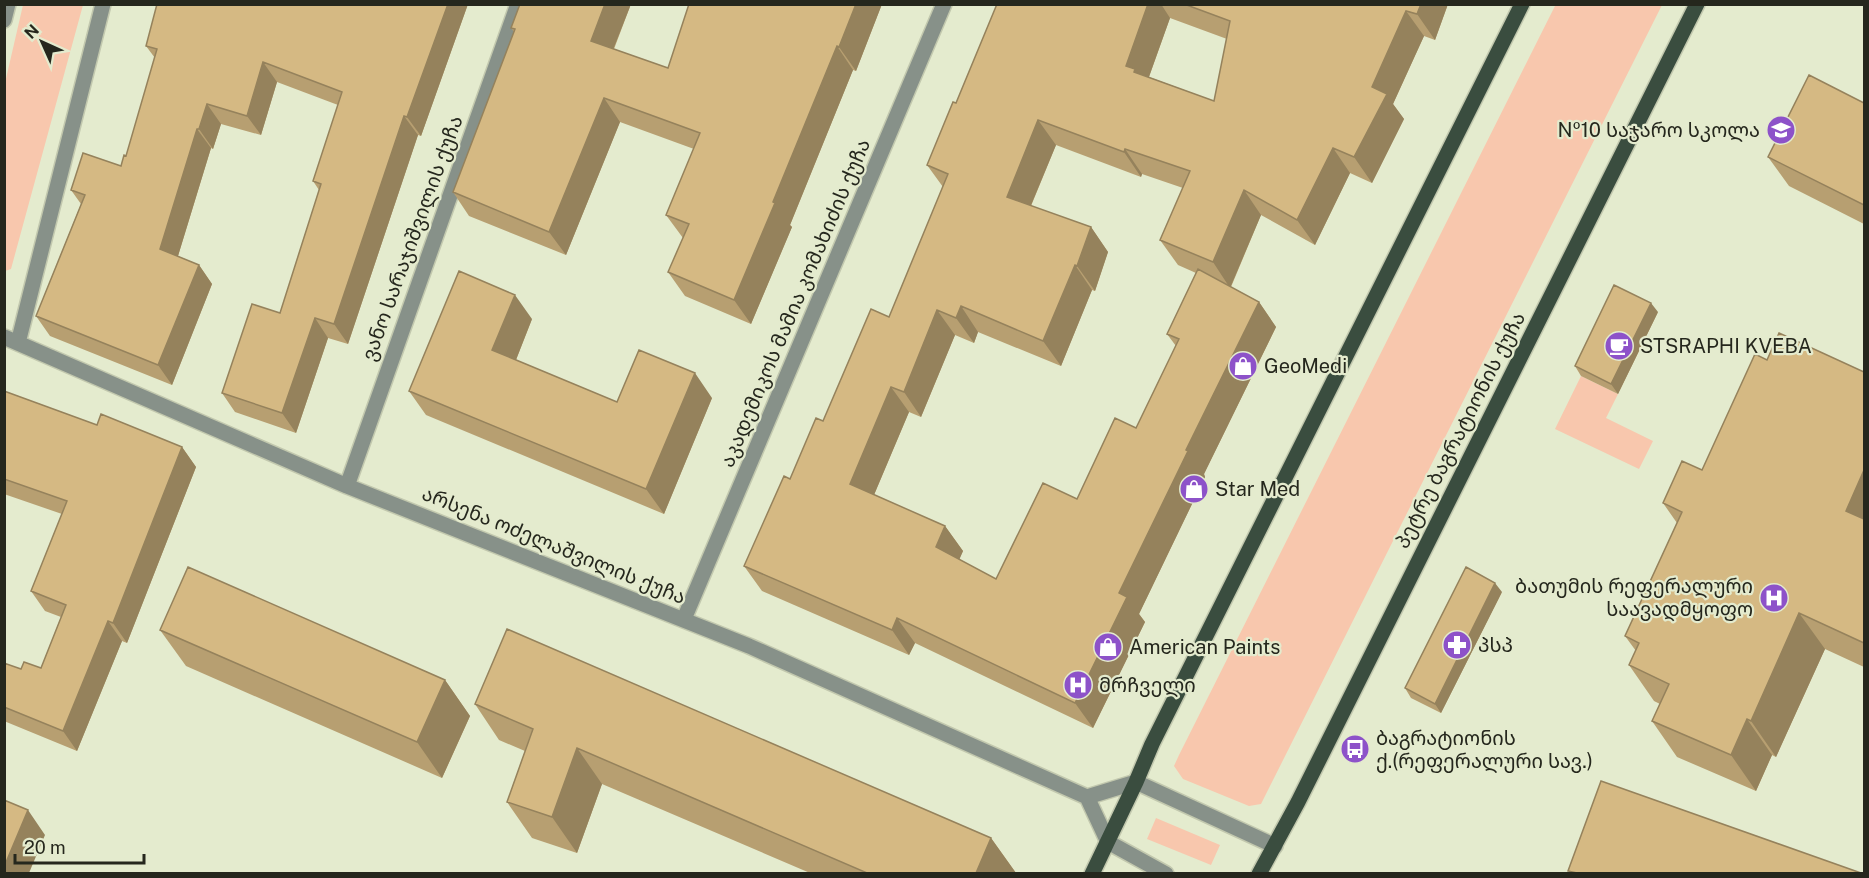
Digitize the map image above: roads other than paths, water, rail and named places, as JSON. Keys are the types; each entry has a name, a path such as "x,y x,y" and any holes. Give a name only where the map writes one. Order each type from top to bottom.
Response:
{"main road":[{"path":"1092,873 1162,723 1522,4"},
{"name":"პეტრე ბაგრატიონის ქუჩა","path":"1259,873 1275,846 1697,4"}],"street":[{"path":"4,20 8,4"},
{"path":"11,340 103,4"},
{"name":"ვანო სარაჯიშვილის ქუჩა","path":"347,486 518,4"},
{"name":"აკადემიკოს მამია კომახიძის ქუჩა","path":"684,619 944,4"},
{"name":"არსენა ოძელაშვილის ქუჩა","path":"11,340 347,486 684,619 1087,797"},
{"path":"1167,873 1108,842 1087,797 1136,782 1275,846"}],"place":[{"name":"№10 საჯარო სკოლა","path":"1781,130"},
{"name":"STSRAPHI KVEBA","path":"1619,346"},
{"name":"GeoMedi","path":"1243,366"},
{"name":"Star Med","path":"1194,489"},
{"name":"ბათუმის რეფერალური საავადმყოფო","path":"1774,598"},
{"name":"პსპ","path":"1457,645"},
{"name":"American Paints","path":"1108,647"},
{"name":"მრჩველი","path":"1078,685"},
{"name":"ბაგრატიონის ქ.(რეფერალური სავ.)","path":"1355,749"}]}
